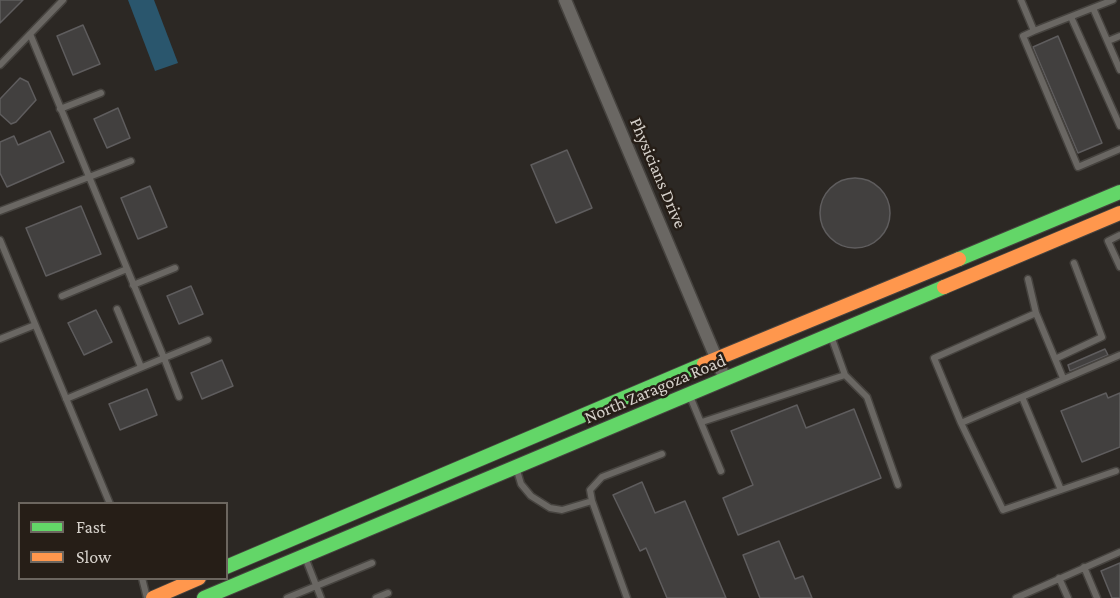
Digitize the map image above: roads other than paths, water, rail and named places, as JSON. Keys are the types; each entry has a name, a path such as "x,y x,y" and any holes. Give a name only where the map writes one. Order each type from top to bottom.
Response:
{"main road":[{"name":"North Zaragoza Road","path":"228,566 1120,192"},
{"name":"North Zaragoza Road","path":"204,598 1120,213"},
{"path":"831,336 833,324 874,304 882,291"},
{"path":"414,509 421,497 437,486 443,475"},
{"path":"153,598 197,580"}],"street":[{"name":"Physicians Drive","path":"565,0 725,379"}],"lane":[{"path":"0,65 63,0"},
{"path":"1021,0 1034,32"},
{"path":"1113,0 1023,36 1078,167 1120,149"},
{"path":"1093,8 1120,70"},
{"path":"1071,17 1120,126"},
{"path":"30,34 179,397"},
{"path":"1108,41 1120,36"},
{"path":"60,109 101,93"},
{"path":"0,211 131,161"},
{"path":"1120,235 1108,241 1120,267"},
{"path":"0,240 3,256 35,325 109,502"},
{"path":"1055,359 1102,337 1074,263"},
{"path":"133,285 175,268"},
{"path":"62,296 127,269"},
{"path":"1028,279 1036,313 1063,378"},
{"path":"117,309 141,368"},
{"path":"1036,313 934,358 961,423 1003,510 1116,471"},
{"path":"0,339 35,325"},
{"path":"831,336 845,375 867,397 898,485"},
{"path":"66,399 208,340"},
{"path":"961,423 1120,355"},
{"path":"702,422 845,375"},
{"path":"689,394 721,471"},
{"path":"1022,397 1061,490"},
{"path":"627,598 590,490 602,477 662,454"},
{"path":"516,466 521,484 531,496 550,508 562,510 592,501"},
{"path":"1016,598 1120,552"},
{"path":"305,556 321,598"},
{"path":"287,598 372,563"},
{"path":"1084,567 1097,598"},
{"path":"1059,578 1068,598"},
{"path":"142,580 147,598"},
{"path":"376,598 388,593"}],"water":[{"path":"128,0 154,0 178,63 155,71"}]}
